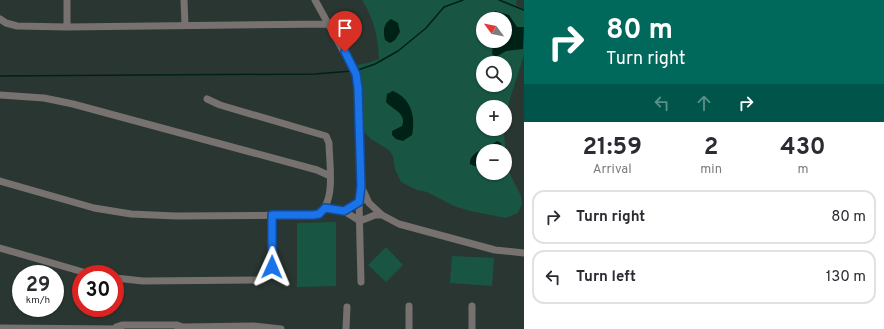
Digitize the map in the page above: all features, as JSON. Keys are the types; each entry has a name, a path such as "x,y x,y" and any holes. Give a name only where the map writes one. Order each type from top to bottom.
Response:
{"street":[{"path":"67,0 67,27"},
{"path":"184,0 185,25"},
{"path":"315,0 330,24 356,74 359,102 362,200 360,221 361,282"},
{"path":"0,19 6,23 17,26 67,27 330,24"},
{"path":"0,95 38,98 66,103 317,170 330,176"},
{"path":"0,181 94,208 117,212 176,216 313,215 319,214 325,208 329,196 330,176 329,143 324,135 220,105 207,99"},
{"path":"317,170 327,166 329,163"},
{"path":"344,211 362,200"},
{"path":"362,200 382,215 399,224 495,250 524,253"},
{"path":"325,208 344,211 360,221"},
{"path":"124,279 144,281 262,280 269,275 272,267 272,215"},
{"path":"360,221 382,215"},
{"path":"0,248 72,269"},
{"path":"409,306 409,329"},
{"path":"472,306 472,329"},
{"path":"346,329 347,307"},
{"path":"0,328 118,328 122,325 153,327 177,325 181,328 253,326 281,329"}],"shaded area":[{"path":"362,0 517,0 516,5 524,9 524,55 510,100 476,100 476,136 504,136 505,144 476,144 476,180 512,180 512,178 521,196 522,204 518,213 506,218 470,211 454,206 427,192 417,190 401,182 395,169 393,156 389,150 371,139 363,131 360,83 356,65 379,59 375,28 370,14"},
{"path":"391,19 398,23 400,32 395,40 390,43 385,40 384,31 386,23"},
{"path":"512,20 517,27 524,27 523,49 506,51 498,56 492,54 493,48 512,48"},
{"path":"393,91 404,98 411,109 413,122 412,135 403,141 396,139 392,135 392,131 402,126 403,122 401,115 386,102 387,94"},
{"path":"497,141 501,144 492,144"},
{"path":"476,153 476,166 470,164"},
{"path":"336,222 336,286 297,287 297,223"},
{"path":"386,247 403,265 386,282 368,265"},
{"path":"452,256 494,258 492,286 450,283"}],"waterway":[{"path":"358,70 375,64 398,51 426,28 444,7 463,0"},
{"path":"499,0 524,10"},
{"path":"0,76 315,74 352,71"}],"route":[{"path":"272,267 272,215 313,215 319,214 325,208 344,211 359,202 361,186 358,88 356,74 345,52"}]}
